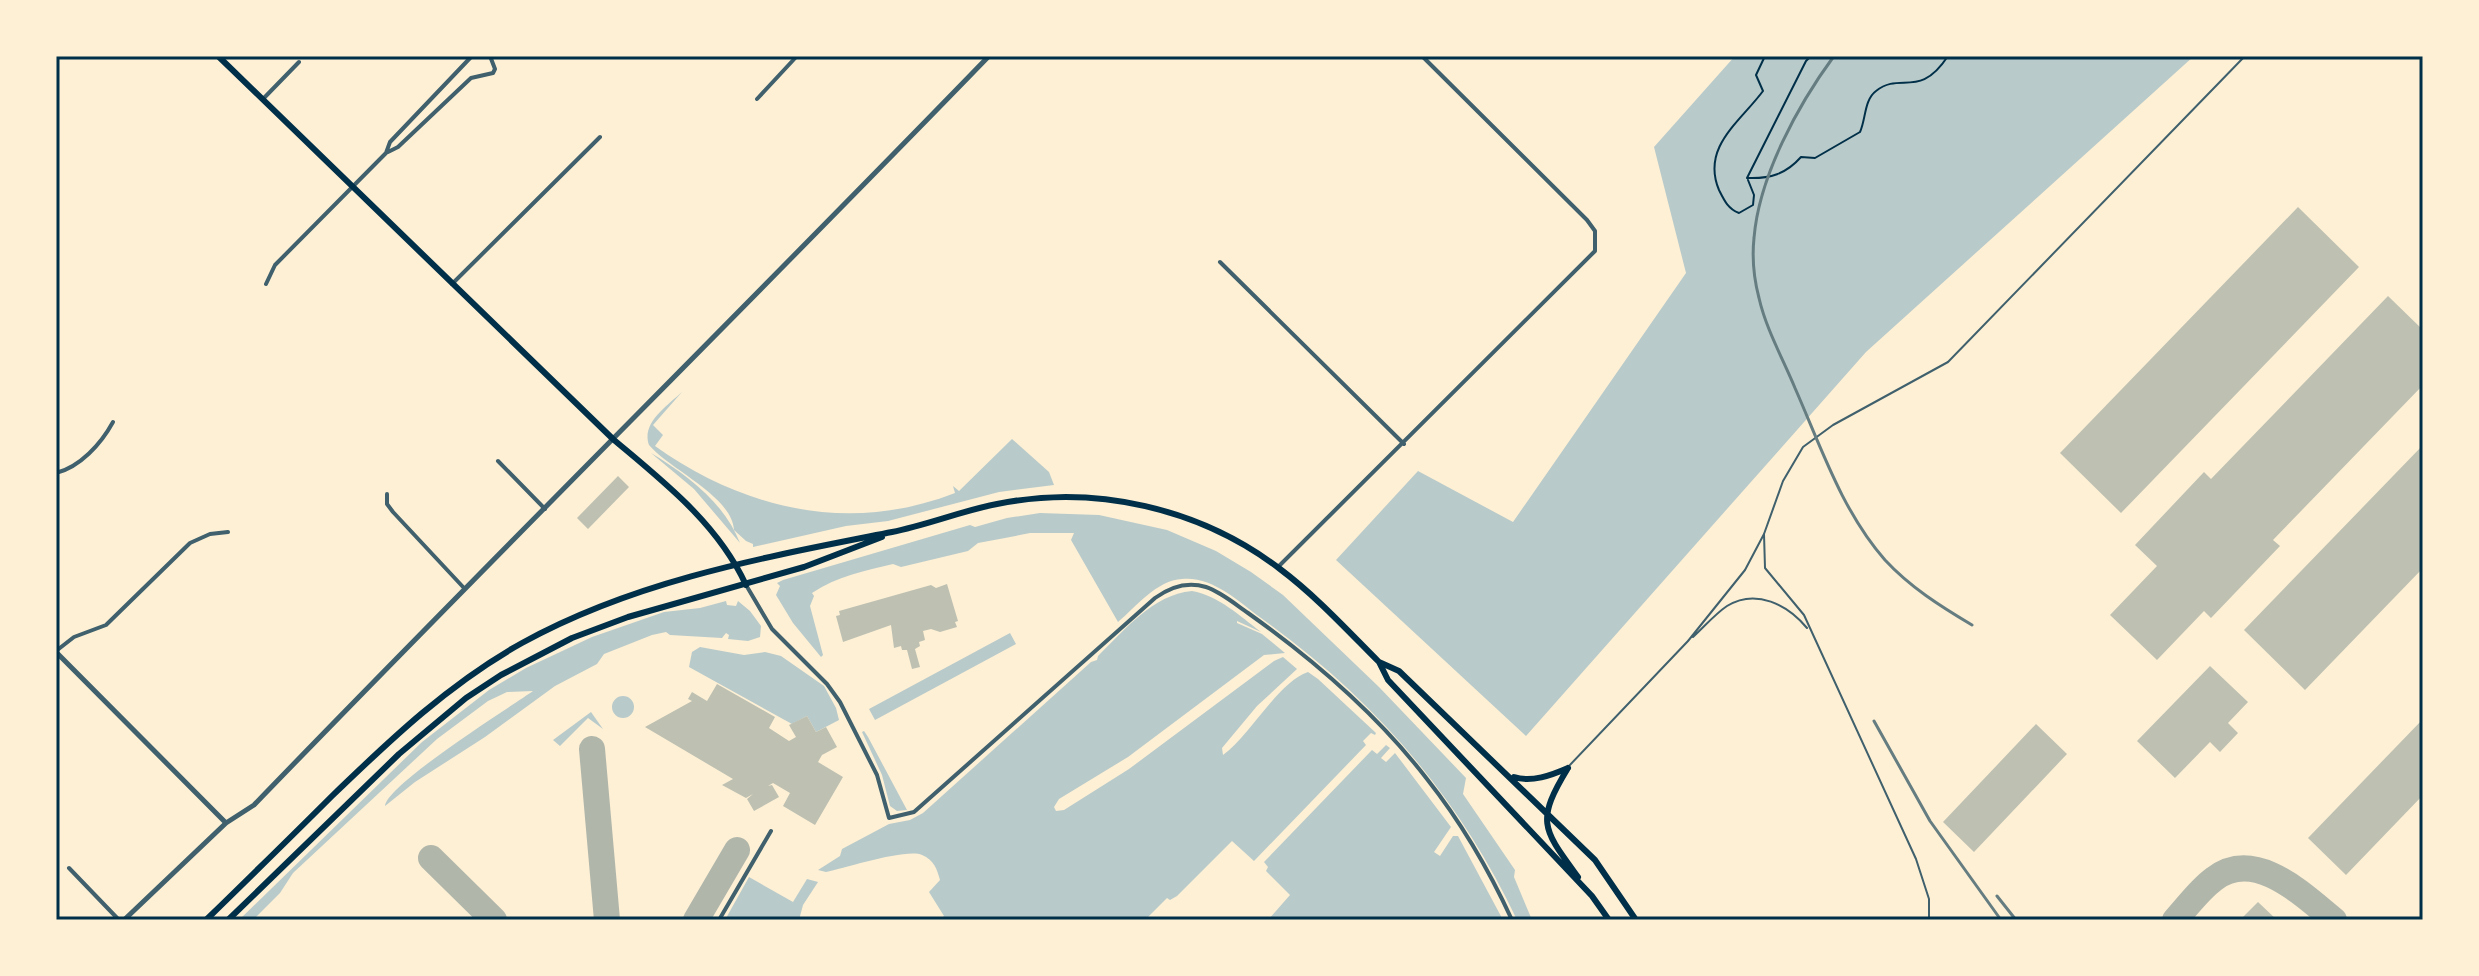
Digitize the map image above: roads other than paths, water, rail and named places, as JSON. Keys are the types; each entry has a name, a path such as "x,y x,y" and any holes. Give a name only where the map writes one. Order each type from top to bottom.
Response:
{"main road":[{"path":"218,56 614,440 692,509 736,563 746,585"},
{"path":"206,920 388,742 455,687 520,644 577,615 616,599 736,563 896,531 997,504 1045,497 1079,497 1153,507 1187,517 1228,536 1278,567 1379,662 1388,680 1592,896"},
{"path":"228,920 399,754 466,698 501,675 572,638 628,617 804,567 896,531"},
{"path":"1379,662 1399,671 1595,860 1636,920"},
{"path":"1503,770 1517,780 1526,780 1568,768"},
{"path":"1568,768 1546,812 1549,838 1609,920"}],"street":[{"path":"386,153 390,142 472,56"},
{"path":"266,284 275,265 386,153 398,147 471,78 493,73 493,57 490,56"},
{"path":"757,99 797,56"},
{"path":"69,868 122,920 226,823 254,805 989,56"},
{"path":"1278,567 1595,251 1595,231 1587,220 1422,56"},
{"path":"263,99 299,62"},
{"path":"452,284 600,137"},
{"path":"1220,262 1404,444"},
{"path":"56,473 77,464 107,434 113,422"},
{"path":"498,461 545,509"},
{"path":"387,494 387,504 393,512 464,588"},
{"path":"226,823 56,652 74,637 101,628 111,621 190,543 210,534 228,532"},
{"path":"746,585 772,629 818,674 840,702 877,775 889,818 914,812 1155,598 1179,586 1207,587 1307,658 1350,695 1387,733 1427,778 1461,826 1512,920"},
{"path":"719,920 771,831"}],"lane":[{"path":"1568,768 1688,641 1745,570 1764,534 1783,481 1803,447 1828,427 1948,362 2245,56"},
{"path":"1764,534 1765,568 1804,615 1841,694 1916,859 1929,899 1929,920"},
{"path":"1688,641 1728,606 1745,599 1763,599 1781,605 1799,618 1810,632"}],"railway":[{"path":"1834,56 1794,119 1764,190 1753,245 1759,298 1770,332 1856,521 1885,560 1905,579 1972,625"},
{"path":"1874,721 1930,821 2001,920"},
{"path":"1997,896 2016,920"}]}
